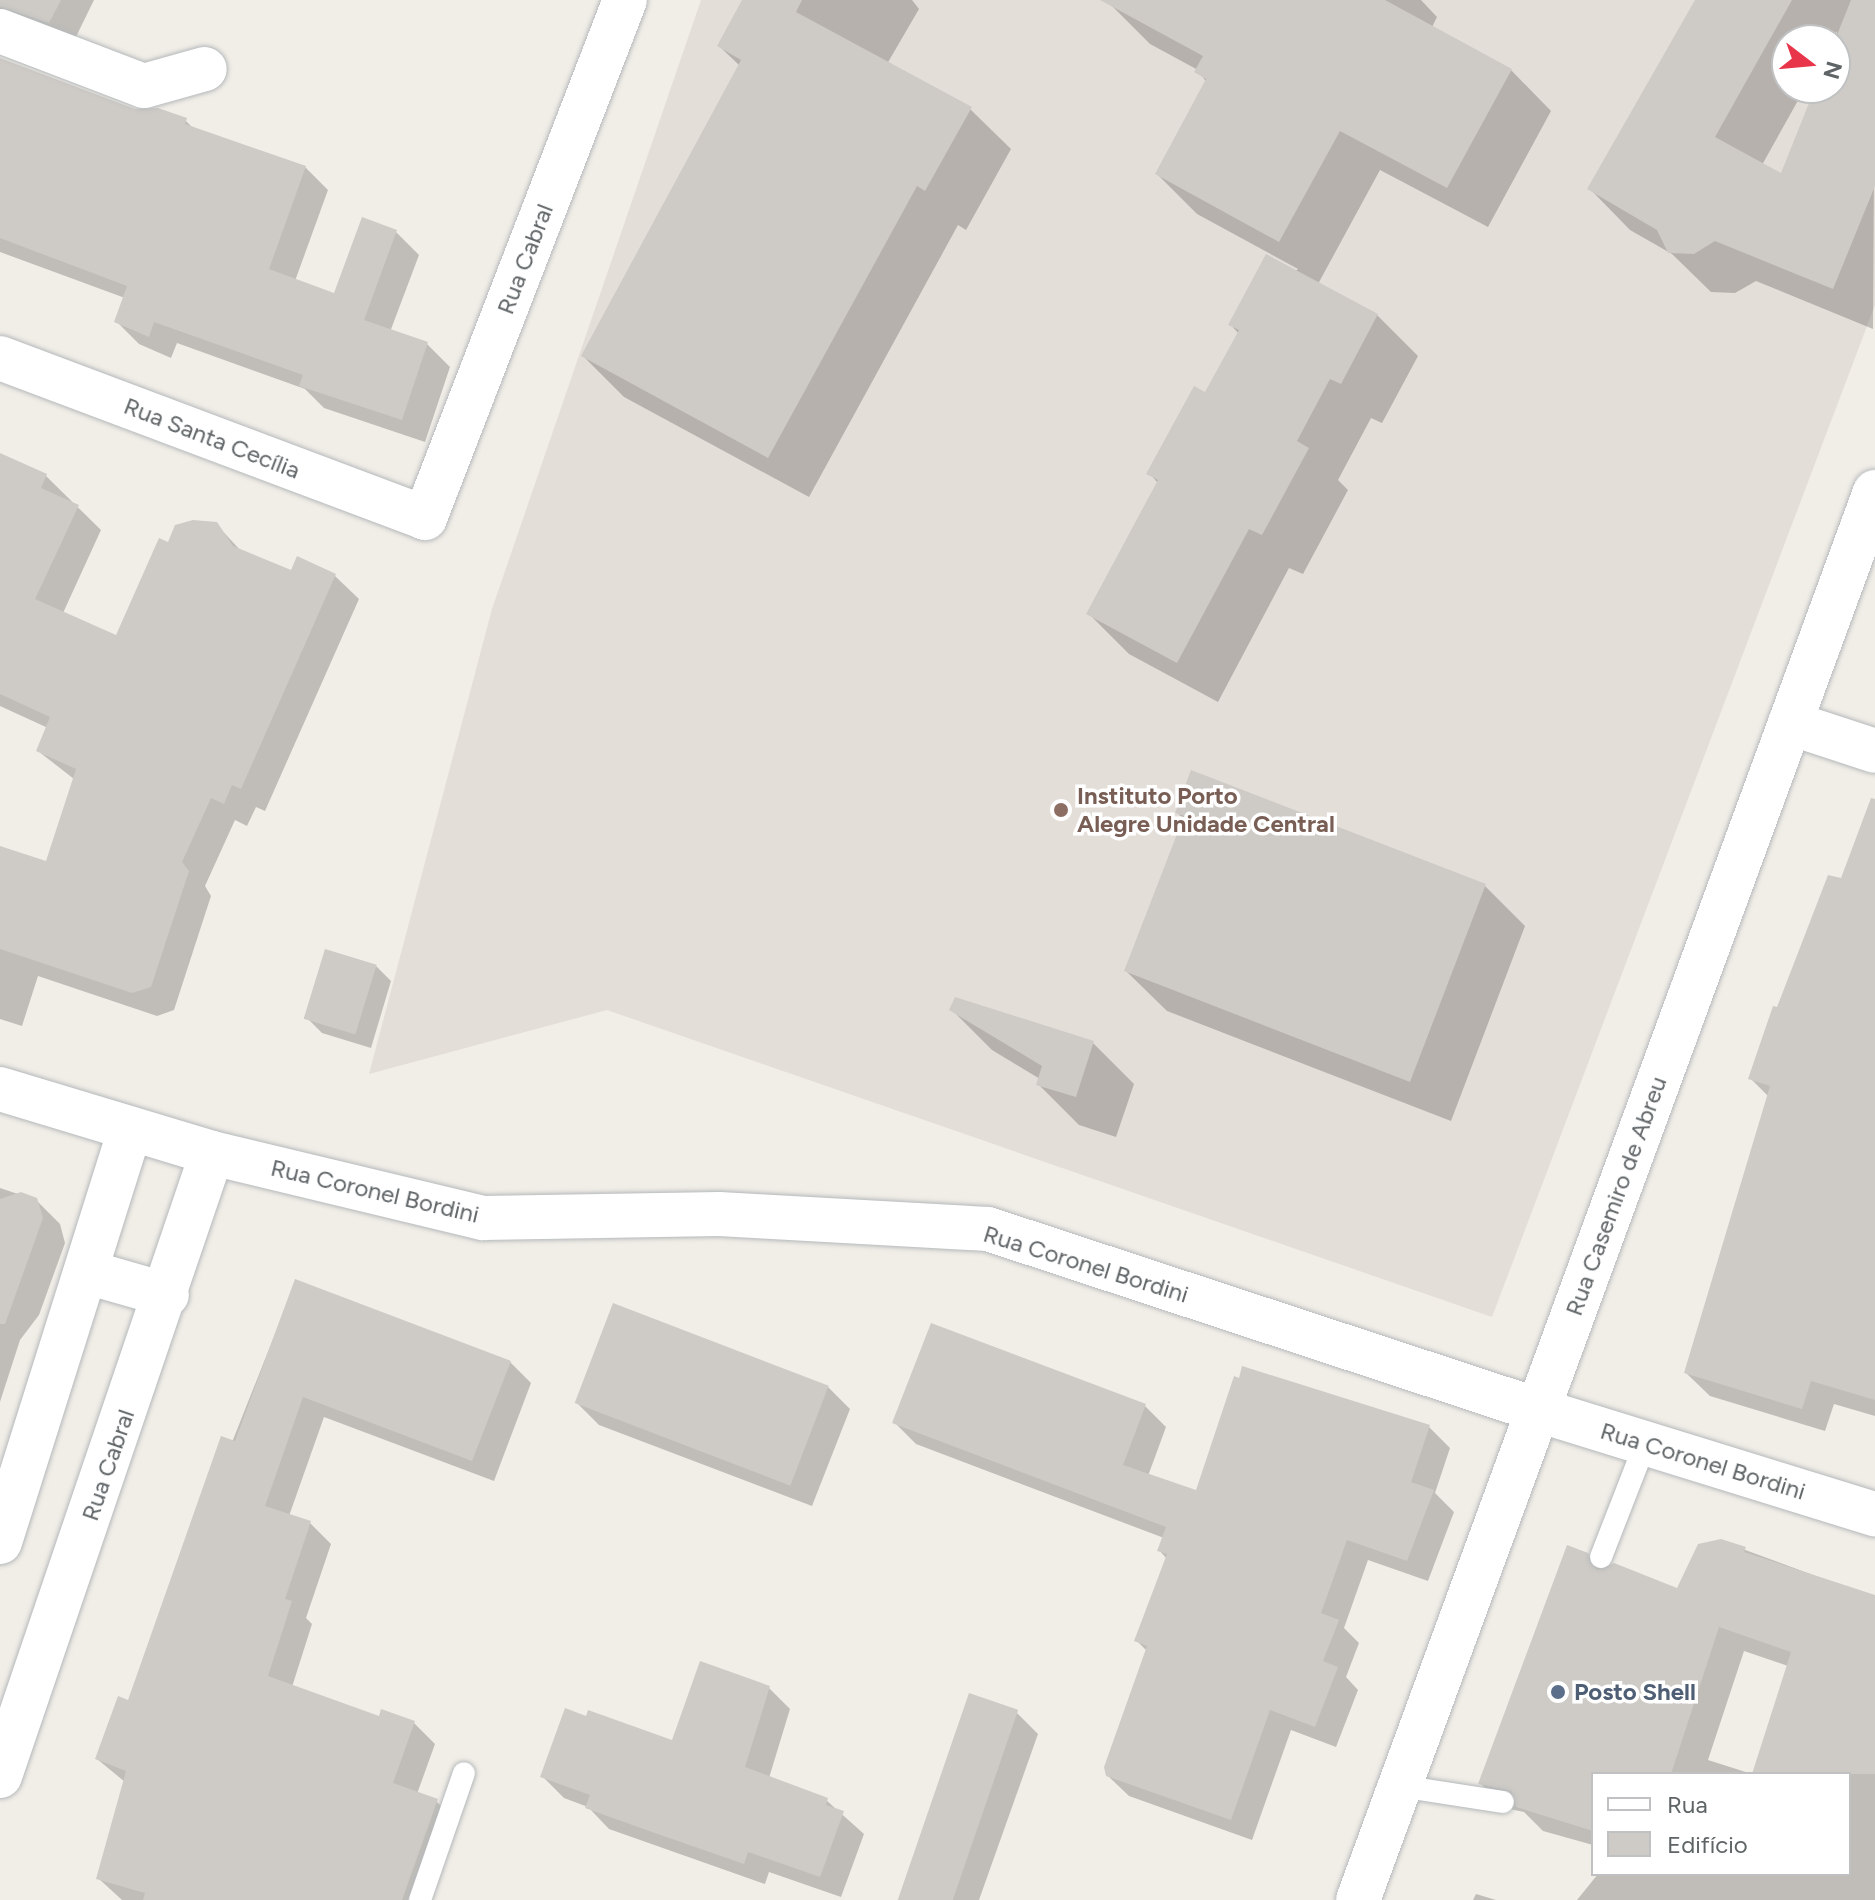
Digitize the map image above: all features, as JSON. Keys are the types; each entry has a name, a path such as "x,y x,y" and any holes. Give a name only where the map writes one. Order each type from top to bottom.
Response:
{"street":[{"name":"Rua Cabral","path":"425,518 625,0"},
{"path":"0,31 144,86 205,69"},
{"name":"Rua Santa Cecília","path":"0,358 425,518"},
{"name":"Rua Casemiro de Abreu","path":"1358,1900 1875,492"},
{"path":"1790,723 1875,751"},
{"name":"Rua Coronel Bordini","path":"0,1089 212,1153 483,1218 719,1214 988,1229 1538,1410 1875,1514"},
{"path":"0,1542 130,1129"},
{"name":"Rua Cabral","path":"0,1776 167,1295 212,1153"},
{"path":"87,1272 167,1295"}],"lane":[{"path":"1601,1557 1645,1444"},
{"path":"420,1900 464,1773"},
{"path":"1400,1786 1503,1802"}],"shaded area":[{"name":"Instituto Porto Alegre Unidade Central","path":"701,0 1875,0 1875,305 1492,1317 607,1010 369,1074 492,609"}],"building":[{"path":"0,0 61,0 49,23 0,7"},
{"path":"742,0 802,0 796,12 972,107 925,191 917,186 768,458 581,356 741,60 717,46"},
{"path":"1100,0 1385,0 1512,69 1447,188 1340,131 1279,242 1155,174 1206,79 1194,72 1203,56"},
{"path":"1695,0 1792,0 1779,24 1771,24 1771,37 1715,137 1781,173 1809,104 1851,104 1851,24 1841,24 1851,0 1875,0 1875,186 1833,289 1715,241 1694,254 1668,253 1657,230 1587,189"},
{"path":"0,58 135,109 158,108 187,118 185,124 306,166 269,269 334,293 362,217 397,230 364,320 428,342 402,420 299,386 303,375 154,322 149,337 114,322 127,286 0,238"},
{"path":"1266,254 1378,314 1341,384 1330,379 1297,441 1309,448 1262,535 1249,529 1177,663 1086,614 1158,480 1146,474 1194,386 1205,392 1239,330 1228,325"},
{"path":"0,453 47,474 41,488 79,505 35,599 116,635 159,538 168,542 175,525 193,520 217,522 233,546 291,570 297,556 336,574 241,789 232,785 224,804 211,798 182,862 189,871 151,987 132,993 0,949 0,846 46,861 76,769 36,751 50,717 0,694"},
{"path":"1191,770 1486,884 1410,1082 1124,971 1184,816 1175,813"},
{"path":"1871,798 1875,799 1875,1400 1811,1381 1802,1409 1684,1373 1770,1086 1748,1079 1773,1006 1777,1007 1828,875 1841,878"},
{"path":"325,949 377,965 355,1035 304,1019"},
{"path":"955,997 1094,1041 1076,1097 1036,1085 1042,1066 949,1010"},
{"path":"21,1192 37,1198 43,1218 5,1324 0,1324 0,1199"},
{"path":"295,1279 511,1361 472,1461 303,1397 265,1506 311,1521 285,1599 292,1601 268,1676 379,1716 381,1709 415,1721 393,1783 438,1799 402,1900 143,1900 145,1893 96,1879 126,1771 95,1759 118,1696 128,1700 221,1436 235,1441"},
{"path":"613,1303 829,1386 790,1486 575,1403"},
{"path":"931,1323 1146,1404 1123,1465 1196,1490 1234,1376 1239,1378 1242,1366 1430,1425 1411,1482 1434,1490 1407,1561 1347,1540 1321,1613 1339,1620 1323,1661 1338,1667 1315,1727 1270,1710 1231,1820 1106,1776 1104,1767 1147,1646 1134,1641 1167,1554 1157,1551 1166,1527 892,1423"},
{"path":"1721,1539 1746,1547 1744,1552 1875,1595 1875,1774 1753,1772 1791,1652 1719,1627 1672,1772 1591,1772 1591,1830 1516,1807 1511,1791 1478,1784 1567,1545 1588,1553 1597,1570 1614,1563 1677,1588 1698,1544"},
{"path":"700,1661 770,1686 745,1767 828,1798 826,1805 844,1811 820,1877 748,1852 744,1864 652,1832 585,1808 590,1795 540,1777 565,1708 586,1716 588,1710 672,1740"},
{"path":"969,1693 1018,1710 953,1900 898,1900"}],"place":[{"name":"Instituto Porto Alegre Unidade Central","path":"1061,810"},
{"name":"Posto Shell","path":"1558,1692"}]}
